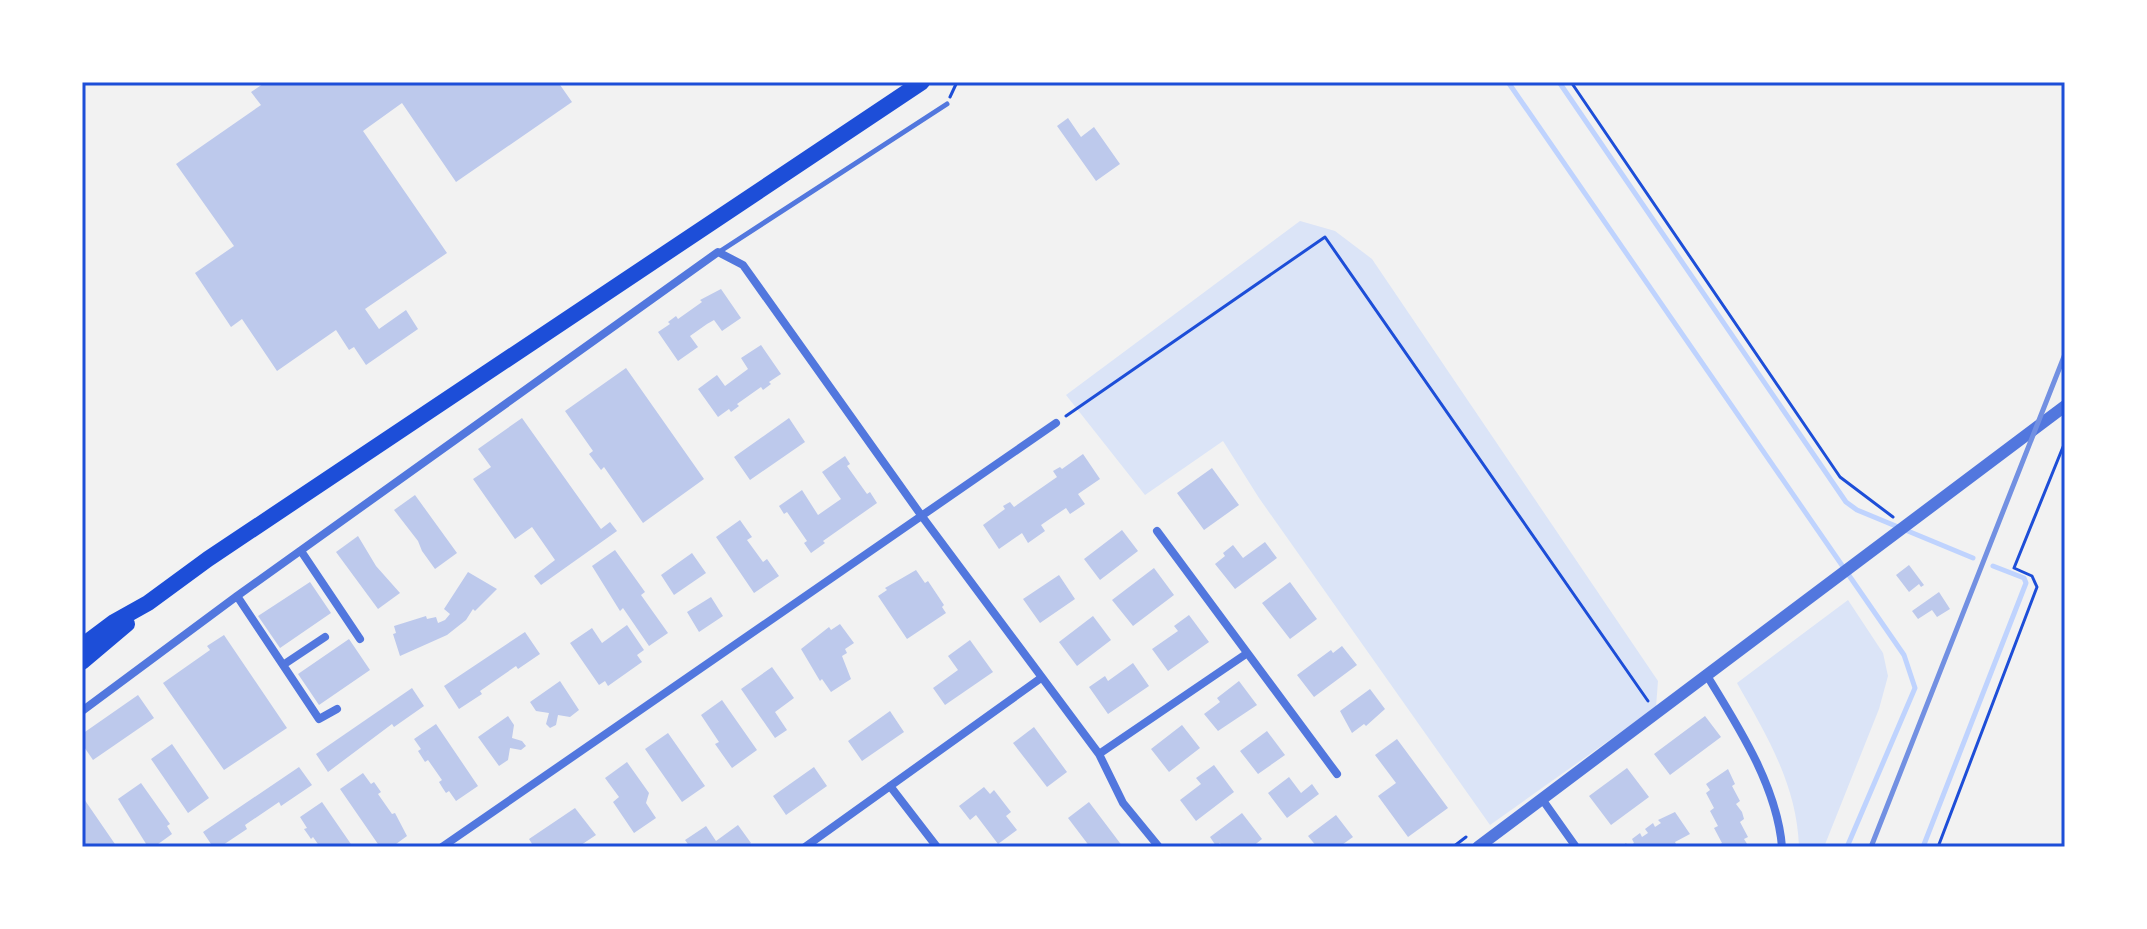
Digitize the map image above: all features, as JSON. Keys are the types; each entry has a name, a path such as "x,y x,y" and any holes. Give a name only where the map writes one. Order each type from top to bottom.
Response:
{"main road":[{"path":"82,662 148,603 208,559 922,82"},
{"path":"82,646 114,622 148,603"}],"street":[{"path":"82,711 237,596 718,252 743,265 921,515 1099,754 1123,803 1159,847"},
{"path":"1478,847 1891,538 1901,523 2065,406"},
{"path":"442,847 1056,423"},
{"path":"1157,531 1337,774"},
{"path":"301,551 360,639"},
{"path":"237,596 319,719 337,709"},
{"path":"283,665 325,637"},
{"path":"1099,754 1246,654"},
{"path":"1706,674 1752,750 1780,828 1782,847"},
{"path":"805,847 1041,678"},
{"path":"890,786 937,847"},
{"path":"1542,799 1576,847"}],"lane":[{"path":"718,252 947,104"}],"path":[{"path":"947,104 957,82"},
{"path":"1571,82 1840,477 1901,523"},
{"path":"1056,423 1325,237 1656,714"},
{"path":"1938,847 2037,587 2032,576 2014,568 2065,442"}],"shaded area":[{"path":"1300,221 1335,231 1372,259 1658,681 1656,707 1490,825 1259,498 1223,441 1145,495 1066,395"},
{"path":"1848,600 1883,653 1888,676 1879,709 1824,847 1799,847 1793,803 1786,782 1769,742 1737,683"}],"building":[{"path":"266,82 558,82 572,102 456,182 402,103 363,131 447,253 365,309 379,329 406,310 418,329 366,365 354,347 349,350 336,330 277,371 242,319 231,327 195,273 234,246 176,164 261,105 251,92"},
{"path":"1068,118 1081,137 1094,127 1120,164 1096,181 1057,126"},
{"path":"721,289 741,318 722,331 714,320 707,324 690,336 698,347 678,361 658,332 676,316 678,319 702,302 700,300"},
{"path":"761,345 781,374 763,390 761,387 737,404 739,406 731,412 729,409 718,417 698,389 717,375 725,386 748,369 741,358"},
{"path":"626,368 704,479 643,523 604,467 601,470 589,454 593,451 565,411"},
{"path":"522,418 601,529 610,522 617,531 541,585 534,576 555,560 532,527 515,539 473,479 491,467 478,449"},
{"path":"789,418 805,442 750,480 734,457"},
{"path":"1083,454 1100,479 1078,494 1085,504 1070,514 1066,508 1041,525 1045,531 1028,543 1022,533 999,549 983,525 1005,509 1003,506 1010,502 1014,507 1057,477 1053,471 1062,469"},
{"path":"845,456 850,464 847,466 877,503 811,553 804,543 807,541 787,512 784,514 779,506 802,490 818,515 841,499 822,472"},
{"path":"1212,468 1239,505 1204,530 1177,493"},
{"path":"415,495 457,553 435,569 394,510"},
{"path":"740,520 752,537 747,540 763,562 767,559 779,576 754,593 716,537"},
{"path":"1122,530 1138,551 1100,580 1084,559"},
{"path":"358,536 376,566 400,593 378,609 336,552"},
{"path":"1265,542 1277,558 1235,589 1215,564 1233,545 1243,558"},
{"path":"615,550 645,592 641,595 668,633 649,646 623,608 620,611 592,566"},
{"path":"692,553 706,573 674,595 661,575"},
{"path":"1909,565 1924,585 1921,587 1919,584 1909,592 1896,575"},
{"path":"1154,568 1174,595 1133,626 1112,600"},
{"path":"916,570 925,583 928,581 946,613 907,639 878,596 887,590 885,588"},
{"path":"468,572 497,589 447,635 400,656 393,634 396,633 394,626 426,616 427,619 436,617 438,623 445,620 450,614 444,609"},
{"path":"1059,575 1075,599 1040,623 1023,599"},
{"path":"310,582 331,613 280,648 258,616"},
{"path":"1290,582 1317,619 1290,639 1262,603"},
{"path":"1939,592 1950,609 1937,617 1932,610 1918,619 1912,611"},
{"path":"711,597 723,616 699,632 687,612"},
{"path":"1189,615 1209,642 1168,671 1152,649 1178,631 1174,626"},
{"path":"1093,616 1111,640 1077,666 1059,642"},
{"path":"840,624 854,643 845,649 847,653 842,656 851,679 831,692 822,679 820,681 801,649 829,627 831,630"},
{"path":"627,625 644,650 637,655 642,662 608,686 605,681 599,685 570,643 592,628 602,643"},
{"path":"525,632 540,654 518,669 516,666 459,709 444,686"},
{"path":"224,635 287,728 224,770 163,683 210,650 207,646"},
{"path":"349,639 370,670 319,705 298,674"},
{"path":"970,640 993,672 945,705 933,688 958,670 948,656"},
{"path":"1342,646 1357,665 1314,697 1297,675 1331,650 1333,653"},
{"path":"1133,663 1149,686 1108,714 1089,687 1105,676 1108,681"},
{"path":"772,667 794,698 775,712 787,730 775,738 741,689"},
{"path":"560,681 579,710 570,717 558,715 556,725 550,728 546,724 549,713 536,711 530,702"},
{"path":"1239,681 1257,705 1218,731 1204,714 1220,702 1217,698"},
{"path":"412,688 424,706 394,727 392,724 328,772 316,754"},
{"path":"1370,689 1385,709 1366,726 1364,724 1352,733 1340,711"},
{"path":"138,695 154,718 93,760 82,744 82,734"},
{"path":"722,700 757,750 732,768 715,744 719,742 701,715"},
{"path":"890,711 904,732 862,761 848,741"},
{"path":"508,716 514,725 512,738 526,746 521,750 510,748 508,760 499,766 478,737"},
{"path":"1705,716 1721,737 1670,775 1654,754"},
{"path":"436,724 478,786 456,801 449,791 446,793 439,782 442,780 428,760 425,762 414,739"},
{"path":"1182,725 1200,748 1169,772 1151,749"},
{"path":"1034,727 1067,772 1047,787 1013,743"},
{"path":"1267,731 1285,755 1258,774 1240,751"},
{"path":"668,733 705,786 682,802 645,749"},
{"path":"1397,739 1448,808 1408,837 1378,796 1396,783 1375,755"},
{"path":"172,744 209,798 188,813 151,759"},
{"path":"627,762 649,793 646,803 656,818 634,833 613,802 619,797 605,778"},
{"path":"1214,765 1234,792 1196,821 1180,800 1201,784 1196,778"},
{"path":"299,767 312,785 281,806 279,802 220,847 213,847 203,832"},
{"path":"814,767 827,786 786,815 773,796"},
{"path":"1627,768 1649,797 1611,825 1589,796"},
{"path":"1728,769 1740,801 1736,804 1742,812 1744,819 1740,822 1748,837 1744,839 1749,847 1715,847 1722,843 1714,828 1718,826 1710,811 1714,808 1706,793 1710,790 1706,784"},
{"path":"363,773 381,792 378,794 392,814 395,813 407,836 392,847 380,847 340,789"},
{"path":"1289,777 1301,793 1312,784 1319,794 1287,818 1268,793"},
{"path":"141,783 170,824 167,826 172,834 154,847 148,847 118,799"},
{"path":"984,787 990,794 994,790 1011,812 1006,816 1017,830 998,844 976,815 970,820 959,806"},
{"path":"82,796 117,847 82,847"},
{"path":"322,802 353,847 320,847 304,829 307,828 300,817"},
{"path":"1089,802 1123,847 1090,847 1068,818"},
{"path":"575,808 596,835 578,847 534,847 529,839"},
{"path":"1675,812 1690,834 1672,847 1629,847 1634,843 1632,839 1640,833 1642,837 1648,833 1645,829 1653,823 1655,827 1661,823 1658,820"},
{"path":"1242,813 1262,839 1252,847 1222,847 1220,843 1216,846 1210,837"},
{"path":"1336,815 1353,837 1339,847 1317,847 1308,836"},
{"path":"738,825 751,843 746,847 690,847 685,840 706,826 716,841"}],"waterway":[{"path":"1508,82 1904,655 1915,688 1847,847"},
{"path":"1559,82 1846,502 1857,510 1973,558"},
{"path":"1923,847 2026,583 2024,578 1993,566"}],"railway":[{"path":"1871,847 2065,354"}]}
